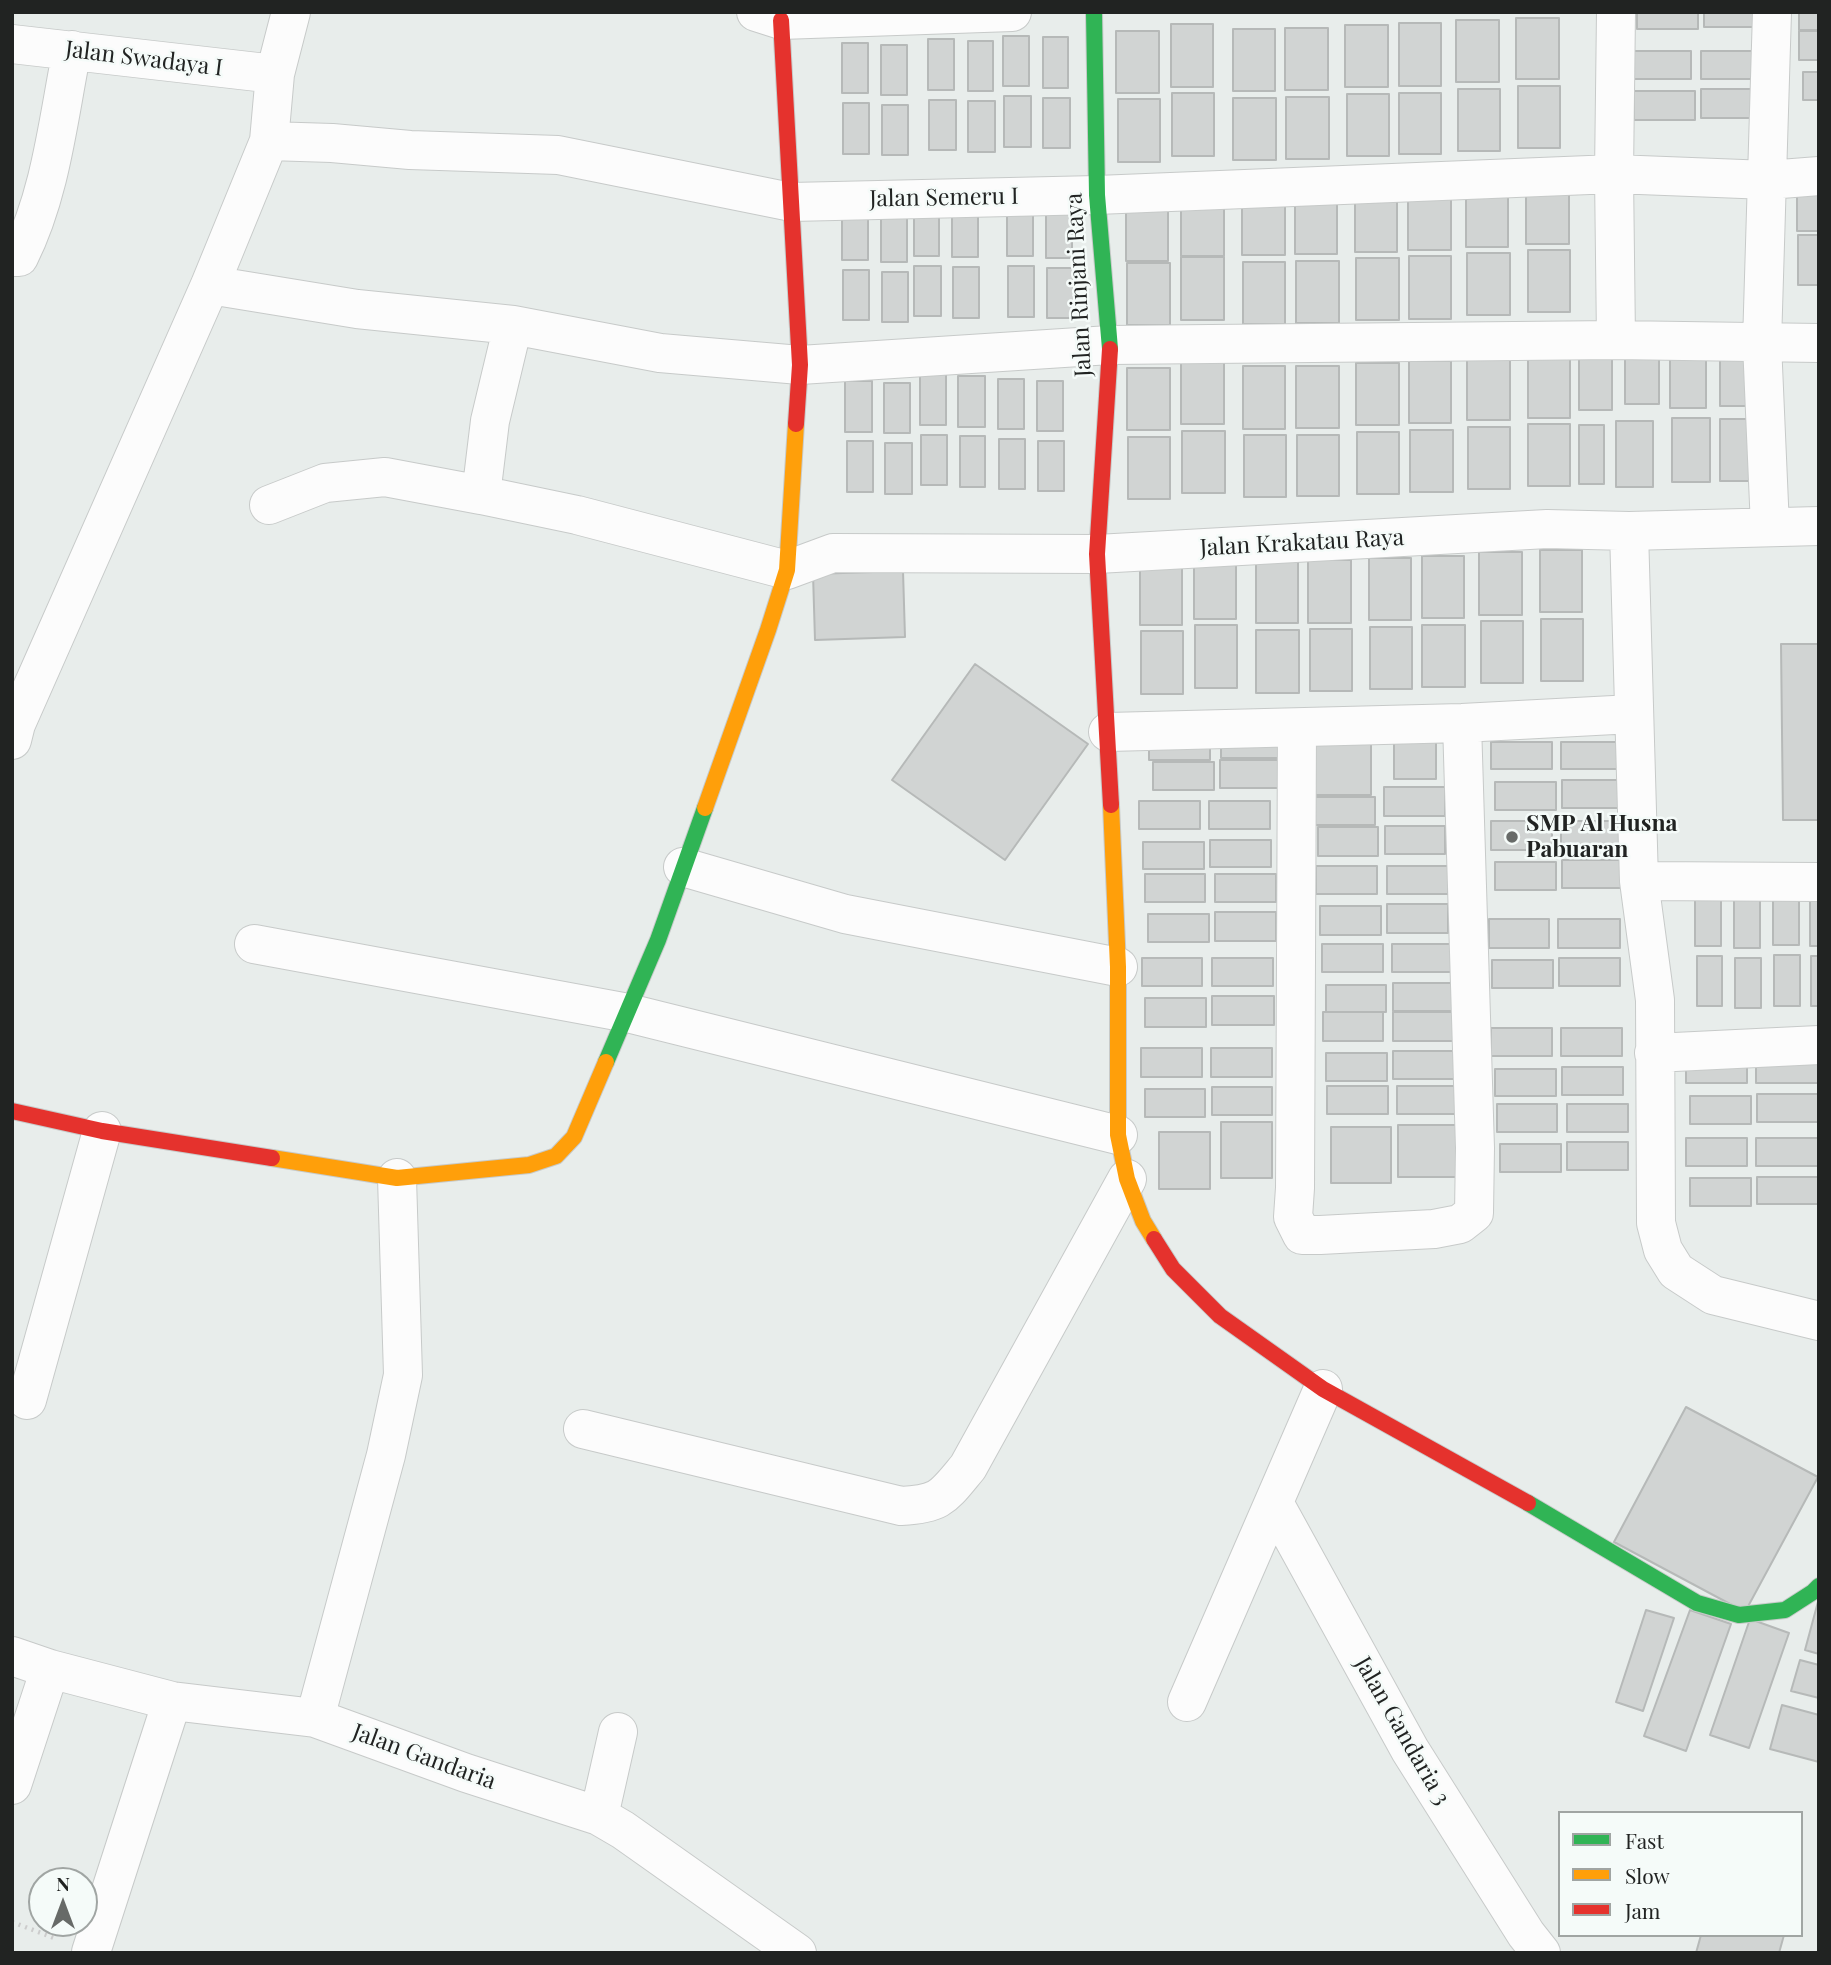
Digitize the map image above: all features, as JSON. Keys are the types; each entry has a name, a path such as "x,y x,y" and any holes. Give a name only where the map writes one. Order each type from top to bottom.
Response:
{"street":[{"path":"13,729 210,285 270,141 275,74 291,12"},
{"path":"12,1111 102,1131 397,1178 529,1165 556,1156 574,1137 658,940 787,570 800,365 791,202 768,16 1013,12"},
{"name":"Jalan Rinjani Raya","path":"1094,12 1097,195 1110,345 1097,554 1118,967 1118,1135 1128,1179 1143,1221 1173,1269 1220,1316 1323,1389 1523,1500 1697,1603 1739,1615 1773,1611 1785,1609 1819,1586"},
{"path":"1616,12 1616,340"},
{"path":"1770,527 1762,342 1772,12"},
{"name":"Jalan Swadaya I","path":"12,44 275,74"},
{"path":"12,257 19,257 31,233 44,192 72,50"},
{"name":"Jalan Semeru I","path":"270,141 410,150 558,155 791,202 1097,195 1614,174 1768,180 1819,176"},
{"path":"210,285 357,309 513,326 660,353 800,365 1110,345 1616,340 1819,343"},
{"path":"481,495 490,421 513,326"},
{"path":"270,505 326,483 385,477 577,515 787,570"},
{"name":"Jalan Krakatau Raya","path":"787,570 833,553 1097,554 1547,529 1629,531 1819,526"},
{"path":"1629,531 1639,881 1655,1000 1657,1223 1663,1250 1676,1271 1713,1295 1819,1321"},
{"path":"1108,732 1462,723 1633,714"},
{"path":"1297,728 1293,1217 1303,1235 1320,1235 1434,1229 1460,1224 1474,1213 1475,1148 1462,723"},
{"path":"683,867 845,914 1118,967"},
{"path":"1639,881 1819,883"},
{"path":"254,944 628,1013 1118,1135"},
{"path":"1654,1053 1819,1045"},
{"path":"27,1400 102,1131"},
{"path":"315,1718 386,1455 403,1375 397,1178"},
{"path":"583,1429 901,1506 924,1505 944,1496 968,1467 1128,1179"},
{"path":"1187,1702 1323,1389"},
{"name":"Jalan Gandaria 3","path":"1273,1503 1410,1750 1526,1934 1541,1953"},
{"name":"Jalan Gandaria","path":"12,1656 50,1669 172,1701 315,1718 466,1773 599,1816 624,1830 797,1953"},
{"path":"12,1785 50,1669"},
{"path":"91,1952 172,1701"},
{"path":"599,1816 618,1732"}],"building":[{"path":"1637,12 1698,12 1698,29 1637,29"},
{"path":"1704,12 1765,12 1765,27 1704,27"},
{"path":"1799,12 1819,12 1819,30 1799,30"},
{"path":"1516,18 1559,18 1559,79 1516,79"},
{"path":"1456,20 1499,20 1499,82 1456,82"},
{"path":"1399,23 1441,23 1441,86 1399,86"},
{"path":"1171,24 1213,24 1213,87 1171,87"},
{"path":"1345,25 1388,25 1388,87 1345,87"},
{"path":"1285,28 1328,28 1328,90 1285,90"},
{"path":"1233,29 1275,29 1275,91 1233,91"},
{"path":"1116,31 1159,31 1159,93 1116,93"},
{"path":"1799,31 1819,31 1819,60 1799,60"},
{"path":"1003,36 1029,36 1029,86 1003,86"},
{"path":"1043,37 1068,37 1068,88 1043,88"},
{"path":"928,39 954,39 954,90 928,90"},
{"path":"968,41 993,41 993,91 968,91"},
{"path":"842,43 868,43 868,93 842,93"},
{"path":"881,45 907,45 907,95 881,95"},
{"path":"1631,51 1691,51 1691,79 1631,79"},
{"path":"1701,51 1762,51 1762,79 1701,79"},
{"path":"1803,72 1819,72 1819,100 1803,100"},
{"path":"1518,86 1560,86 1560,148 1518,148"},
{"path":"1458,89 1500,89 1500,151 1458,151"},
{"path":"1701,89 1762,89 1762,118 1701,118"},
{"path":"1634,91 1695,91 1695,120 1634,120"},
{"path":"1172,93 1214,93 1214,156 1172,156"},
{"path":"1399,93 1441,93 1441,154 1399,154"},
{"path":"1347,94 1389,94 1389,156 1347,156"},
{"path":"1004,96 1031,96 1031,147 1004,147"},
{"path":"1286,97 1329,97 1329,159 1286,159"},
{"path":"1043,98 1070,98 1070,148 1043,148"},
{"path":"1233,98 1276,98 1276,160 1233,160"},
{"path":"1118,99 1160,99 1160,162 1118,162"},
{"path":"929,100 956,100 956,150 929,150"},
{"path":"968,101 995,101 995,152 968,152"},
{"path":"843,103 869,103 869,154 843,154"},
{"path":"882,105 908,105 908,155 882,155"},
{"path":"1797,180 1819,180 1819,231 1797,231"},
{"path":"1526,181 1569,181 1569,244 1526,244"},
{"path":"1466,184 1508,184 1508,247 1466,247"},
{"path":"1408,187 1451,187 1451,250 1408,250"},
{"path":"1355,189 1397,189 1397,252 1355,252"},
{"path":"1295,192 1337,192 1337,254 1295,254"},
{"path":"1242,193 1285,193 1285,255 1242,255"},
{"path":"1181,194 1224,194 1224,256 1181,256"},
{"path":"1126,198 1168,198 1168,261 1126,261"},
{"path":"914,205 939,205 939,256 914,256"},
{"path":"1007,206 1033,206 1033,256 1007,256"},
{"path":"952,207 978,207 978,257 952,257"},
{"path":"1046,208 1072,208 1072,258 1046,258"},
{"path":"842,210 868,210 868,260 842,260"},
{"path":"881,211 907,211 907,262 881,262"},
{"path":"1798,235 1819,235 1819,285 1798,285"},
{"path":"1528,250 1570,250 1570,312 1528,312"},
{"path":"1467,253 1510,253 1510,315 1467,315"},
{"path":"1409,256 1451,256 1451,319 1409,319"},
{"path":"1181,257 1224,257 1224,320 1181,320"},
{"path":"1356,258 1399,258 1399,320 1356,320"},
{"path":"1296,261 1339,261 1339,323 1296,323"},
{"path":"1243,262 1285,262 1285,324 1243,324"},
{"path":"1127,263 1170,263 1170,325 1127,325"},
{"path":"914,266 941,266 941,316 914,316"},
{"path":"1008,266 1034,266 1034,317 1008,317"},
{"path":"953,267 979,267 979,318 953,318"},
{"path":"1047,268 1073,268 1073,318 1047,318"},
{"path":"843,270 869,270 869,320 843,320"},
{"path":"882,272 908,272 908,322 882,322"},
{"path":"1720,343 1756,343 1756,406 1720,406"},
{"path":"1670,349 1706,349 1706,408 1670,408"},
{"path":"1625,350 1659,350 1659,404 1625,404"},
{"path":"1579,353 1612,353 1612,410 1579,410"},
{"path":"1528,355 1570,355 1570,418 1528,418"},
{"path":"1467,358 1510,358 1510,420 1467,420"},
{"path":"1409,361 1451,361 1451,423 1409,423"},
{"path":"1181,362 1224,362 1224,424 1181,424"},
{"path":"1356,363 1399,363 1399,425 1356,425"},
{"path":"1243,366 1285,366 1285,429 1243,429"},
{"path":"1296,366 1339,366 1339,428 1296,428"},
{"path":"1127,368 1170,368 1170,430 1127,430"},
{"path":"920,374 946,374 946,425 920,425"},
{"path":"958,376 985,376 985,427 958,427"},
{"path":"998,379 1024,379 1024,429 998,429"},
{"path":"845,381 872,381 872,432 845,432"},
{"path":"1037,381 1063,381 1063,431 1037,431"},
{"path":"884,383 910,383 910,433 884,433"},
{"path":"1672,418 1710,418 1710,482 1672,482"},
{"path":"1720,419 1761,419 1761,481 1720,481"},
{"path":"1616,421 1653,421 1653,487 1616,487"},
{"path":"1528,424 1570,424 1570,486 1528,486"},
{"path":"1579,425 1604,425 1604,484 1579,484"},
{"path":"1468,427 1510,427 1510,489 1468,489"},
{"path":"1410,430 1453,430 1453,492 1410,492"},
{"path":"1182,431 1225,431 1225,493 1182,493"},
{"path":"1357,432 1399,432 1399,494 1357,494"},
{"path":"921,435 947,435 947,485 921,485"},
{"path":"1244,435 1286,435 1286,497 1244,497"},
{"path":"1297,435 1339,435 1339,496 1297,496"},
{"path":"960,436 985,436 985,487 960,487"},
{"path":"1128,437 1170,437 1170,499 1128,499"},
{"path":"999,439 1025,439 1025,489 999,489"},
{"path":"847,441 873,441 873,492 847,492"},
{"path":"1038,441 1064,441 1064,491 1038,491"},
{"path":"885,443 912,443 912,494 885,494"},
{"path":"1540,550 1582,550 1582,612 1540,612"},
{"path":"1479,552 1522,552 1522,615 1479,615"},
{"path":"1422,556 1464,556 1464,618 1422,618"},
{"path":"1194,557 1236,557 1236,619 1194,619"},
{"path":"1369,558 1411,558 1411,620 1369,620"},
{"path":"1308,560 1351,560 1351,623 1308,623"},
{"path":"1256,561 1298,561 1298,623 1256,623"},
{"path":"1140,563 1182,563 1182,625 1140,625"},
{"path":"903,571 905,637 815,640 813,574"},
{"path":"1541,619 1583,619 1583,681 1541,681"},
{"path":"1481,621 1523,621 1523,683 1481,683"},
{"path":"1195,625 1237,625 1237,688 1195,688"},
{"path":"1422,625 1465,625 1465,687 1422,687"},
{"path":"1370,627 1412,627 1412,689 1370,689"},
{"path":"1310,629 1352,629 1352,691 1310,691"},
{"path":"1256,630 1299,630 1299,693 1256,693"},
{"path":"1141,631 1183,631 1183,694 1141,694"},
{"path":"1781,644 1819,644 1819,820 1783,820"},
{"path":"975,664 1088,744 1005,860 892,780"},
{"path":"1394,729 1436,729 1436,779 1394,779"},
{"path":"1221,730 1282,730 1282,758 1221,758"},
{"path":"1149,732 1210,732 1210,760 1149,760"},
{"path":"1312,735 1371,735 1371,795 1312,795"},
{"path":"1491,742 1552,742 1552,769 1491,769"},
{"path":"1561,742 1622,742 1622,769 1561,769"},
{"path":"1220,760 1281,760 1281,788 1220,788"},
{"path":"1153,762 1214,762 1214,790 1153,790"},
{"path":"1562,780 1623,780 1623,808 1562,808"},
{"path":"1495,782 1556,782 1556,810 1495,810"},
{"path":"1384,787 1445,787 1445,816 1384,816"},
{"path":"1314,797 1375,797 1375,825 1314,825"},
{"path":"1139,801 1200,801 1200,829 1139,829"},
{"path":"1209,801 1270,801 1270,829 1209,829"},
{"path":"1491,821 1552,821 1552,850 1491,850"},
{"path":"1561,821 1622,821 1622,850 1561,850"},
{"path":"1385,826 1445,826 1445,854 1385,854"},
{"path":"1318,827 1378,827 1378,856 1318,856"},
{"path":"1210,840 1271,840 1271,867 1210,867"},
{"path":"1143,842 1204,842 1204,869 1143,869"},
{"path":"1562,860 1623,860 1623,888 1562,888"},
{"path":"1495,862 1556,862 1556,890 1495,890"},
{"path":"1316,866 1377,866 1377,894 1316,894"},
{"path":"1387,866 1448,866 1448,894 1387,894"},
{"path":"1145,874 1205,874 1205,902 1145,902"},
{"path":"1215,874 1276,874 1276,902 1215,902"},
{"path":"1773,895 1799,895 1799,945 1773,945"},
{"path":"1695,896 1721,896 1721,946 1695,946"},
{"path":"1810,896 1819,896 1819,946 1810,946"},
{"path":"1734,898 1760,898 1760,948 1734,948"},
{"path":"1387,904 1448,904 1448,933 1387,933"},
{"path":"1320,906 1381,906 1381,935 1320,935"},
{"path":"1215,912 1276,912 1276,941 1215,941"},
{"path":"1148,914 1209,914 1209,942 1148,942"},
{"path":"1489,919 1549,919 1549,948 1489,948"},
{"path":"1558,919 1620,919 1620,948 1558,948"},
{"path":"1322,944 1383,944 1383,972 1322,972"},
{"path":"1392,944 1453,944 1453,972 1392,972"},
{"path":"1774,955 1800,955 1800,1006 1774,1006"},
{"path":"1697,956 1722,956 1722,1006 1697,1006"},
{"path":"1811,956 1819,956 1819,1006 1811,1006"},
{"path":"1142,958 1202,958 1202,986 1142,986"},
{"path":"1212,958 1273,958 1273,986 1212,986"},
{"path":"1559,958 1620,958 1620,986 1559,986"},
{"path":"1735,958 1761,958 1761,1008 1735,1008"},
{"path":"1492,960 1553,960 1553,988 1492,988"},
{"path":"1393,983 1453,983 1453,1011 1393,1011"},
{"path":"1326,985 1386,985 1386,1012 1326,1012"},
{"path":"1212,996 1274,996 1274,1025 1212,1025"},
{"path":"1145,998 1206,998 1206,1027 1145,1027"},
{"path":"1323,1012 1383,1012 1383,1041 1323,1041"},
{"path":"1393,1012 1454,1012 1454,1041 1393,1041"},
{"path":"1491,1028 1552,1028 1552,1056 1491,1056"},
{"path":"1561,1028 1622,1028 1622,1056 1561,1056"},
{"path":"1141,1048 1202,1048 1202,1077 1141,1077"},
{"path":"1211,1048 1272,1048 1272,1077 1211,1077"},
{"path":"1393,1051 1454,1051 1454,1079 1393,1079"},
{"path":"1326,1053 1387,1053 1387,1081 1326,1081"},
{"path":"1686,1056 1747,1056 1747,1083 1686,1083"},
{"path":"1756,1056 1818,1056 1818,1083 1756,1083"},
{"path":"1562,1067 1623,1067 1623,1095 1562,1095"},
{"path":"1495,1069 1556,1069 1556,1096 1495,1096"},
{"path":"1327,1086 1388,1086 1388,1114 1327,1114"},
{"path":"1397,1086 1458,1086 1458,1114 1397,1114"},
{"path":"1212,1087 1272,1087 1272,1115 1212,1115"},
{"path":"1145,1089 1205,1089 1205,1117 1145,1117"},
{"path":"1757,1094 1818,1094 1818,1122 1757,1122"},
{"path":"1690,1096 1751,1096 1751,1124 1690,1124"},
{"path":"1497,1104 1557,1104 1557,1132 1497,1132"},
{"path":"1567,1104 1628,1104 1628,1132 1567,1132"},
{"path":"1221,1122 1272,1122 1272,1178 1221,1178"},
{"path":"1398,1125 1458,1125 1458,1177 1398,1177"},
{"path":"1331,1127 1391,1127 1391,1183 1331,1183"},
{"path":"1159,1132 1210,1132 1210,1189 1159,1189"},
{"path":"1686,1138 1747,1138 1747,1166 1686,1166"},
{"path":"1756,1138 1818,1138 1818,1166 1756,1166"},
{"path":"1567,1142 1628,1142 1628,1170 1567,1170"},
{"path":"1500,1144 1561,1144 1561,1172 1500,1172"},
{"path":"1757,1177 1818,1177 1818,1204 1757,1204"},
{"path":"1690,1178 1751,1178 1751,1206 1690,1206"},
{"path":"1686,1407 1818,1477 1745,1612 1614,1542"},
{"path":"1819,1598 1819,1654 1805,1650"},
{"path":"1646,1610 1674,1618 1643,1711 1616,1702"},
{"path":"1690,1610 1731,1624 1686,1751 1644,1736"},
{"path":"1750,1619 1789,1633 1749,1748 1710,1735"},
{"path":"1800,1660 1819,1665 1819,1698 1791,1691"},
{"path":"1782,1705 1819,1715 1819,1762 1770,1749"},
{"path":"1700,1937 1783,1937 1779,1953 1696,1953"}],"traffic: fast":[{"path":"1094,12 1097,195 1110,349"},
{"path":"606,1062 658,940 705,808"},
{"path":"1528,1503 1697,1603 1739,1615 1785,1610 1819,1586"}],"traffic: slow":[{"path":"705,808 787,570 796,424"},
{"path":"1111,805 1118,967 1118,1135 1127,1179 1143,1221 1154,1239"},
{"path":"272,1158 397,1178 529,1165 556,1156 574,1137 606,1062"}],"traffic: jam":[{"path":"781,20 800,365 796,424"},
{"path":"1110,349 1097,554 1111,805"},
{"path":"12,1111 102,1131 272,1158"},
{"path":"1154,1239 1173,1269 1220,1316 1323,1389 1528,1503"}],"place":[{"name":"SMP Al Husna Pabuaran","path":"1512,837"}]}
